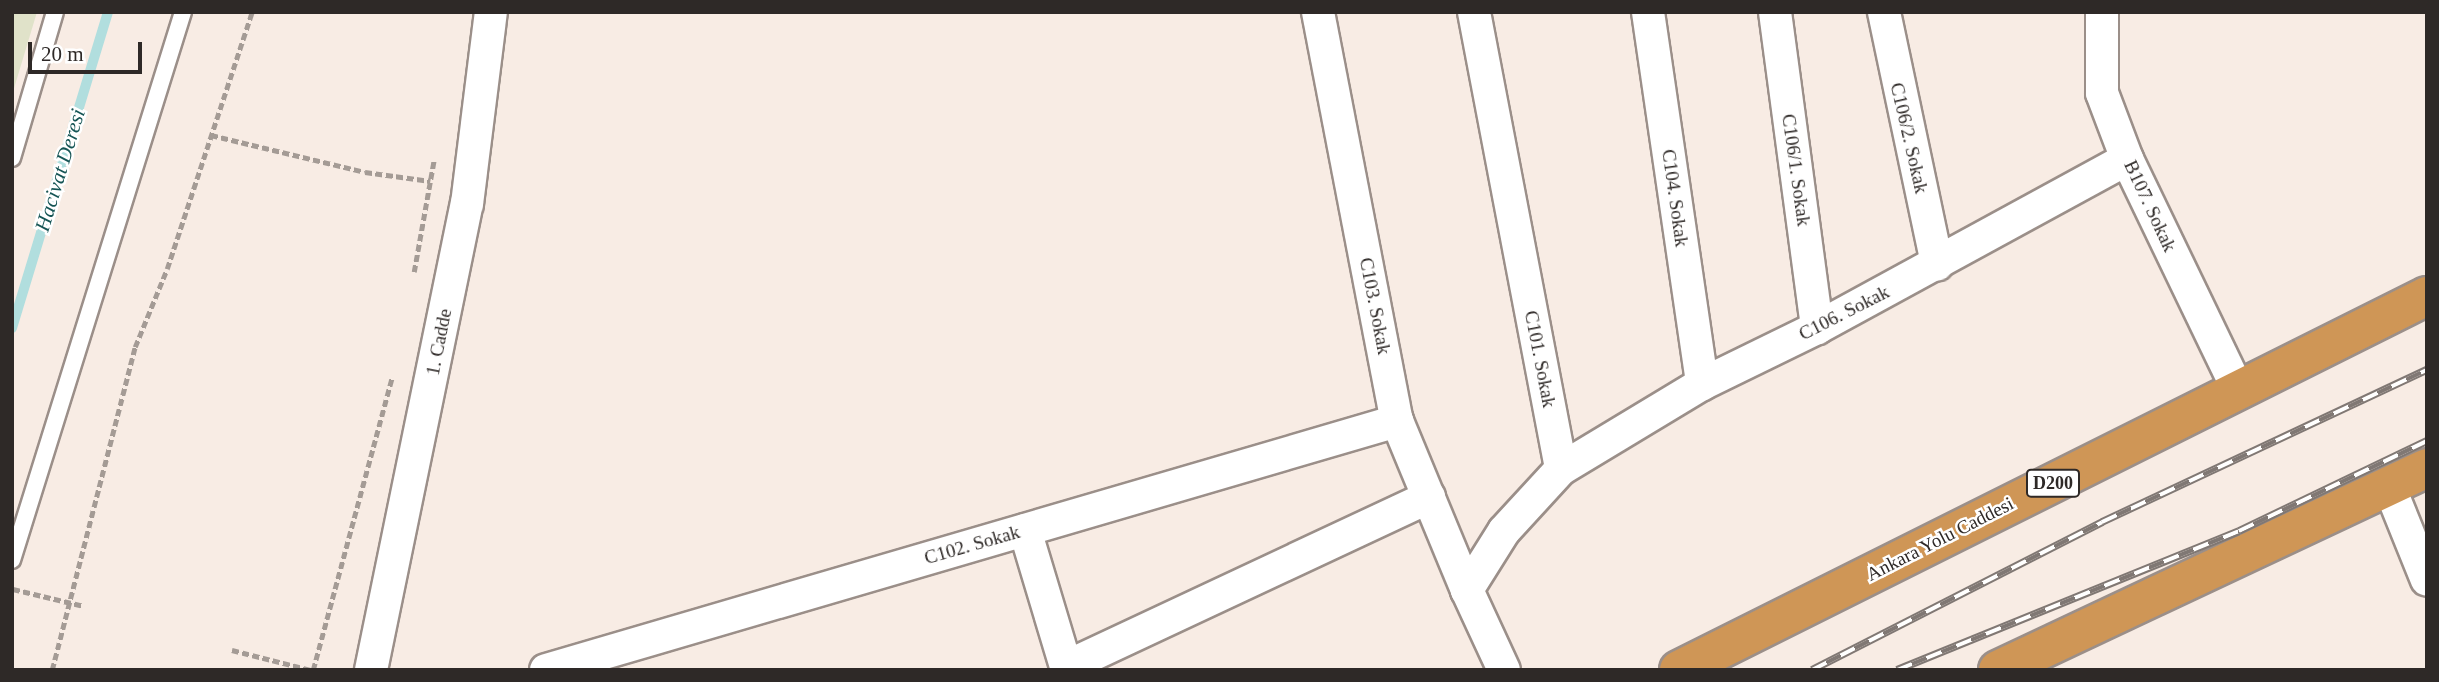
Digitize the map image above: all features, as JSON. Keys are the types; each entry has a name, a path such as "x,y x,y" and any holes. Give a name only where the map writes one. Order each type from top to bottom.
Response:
{"highway":[{"name":"Ankara Yolu Caddesi","path":"1679,670 2427,296"},
{"path":"2002,669 2427,468"}],"street":[{"name":"1. Cadde","path":"371,670 467,204 491,12"},
{"name":"C103. Sokak","path":"1318,12 1397,421 1467,590"},
{"name":"C101. Sokak","path":"1474,12 1561,469"},
{"name":"C104. Sokak","path":"1648,12 1702,384"},
{"name":"C106/1. Sokak","path":"1775,12 1817,328"},
{"name":"C106/2. Sokak","path":"1884,12 1937,264"},
{"name":"B107. Sokak","path":"2102,12 2102,93 2127,159 2238,390"},
{"name":"C106. Sokak","path":"1561,469 1702,384 1817,328 2127,159"},
{"name":"C102. Sokak","path":"546,670 635,657 1025,530 1397,421"},
{"path":"1504,670 1467,590 1504,531 1561,469"},
{"path":"2389,486 2427,580"},
{"path":"1025,530 1067,668 1429,497"}],"lane":[{"path":"12,158 55,12"},
{"path":"12,560 183,12"}],"path":[{"path":"52,670 135,347 253,12"},
{"path":"211,135 365,172 430,181"},
{"path":"412,284 436,150"},
{"path":"232,650 312,670 393,375"},
{"path":"12,589 84,606"}],"green space":[{"path":"12,12 37,12 12,95"}],"waterway":[{"name":"Hacivat Deresi","path":"12,328 108,12"}],"railway":[{"path":"1812,670 2102,522 2427,370"},
{"path":"1897,670 2239,531 2427,441"}]}
